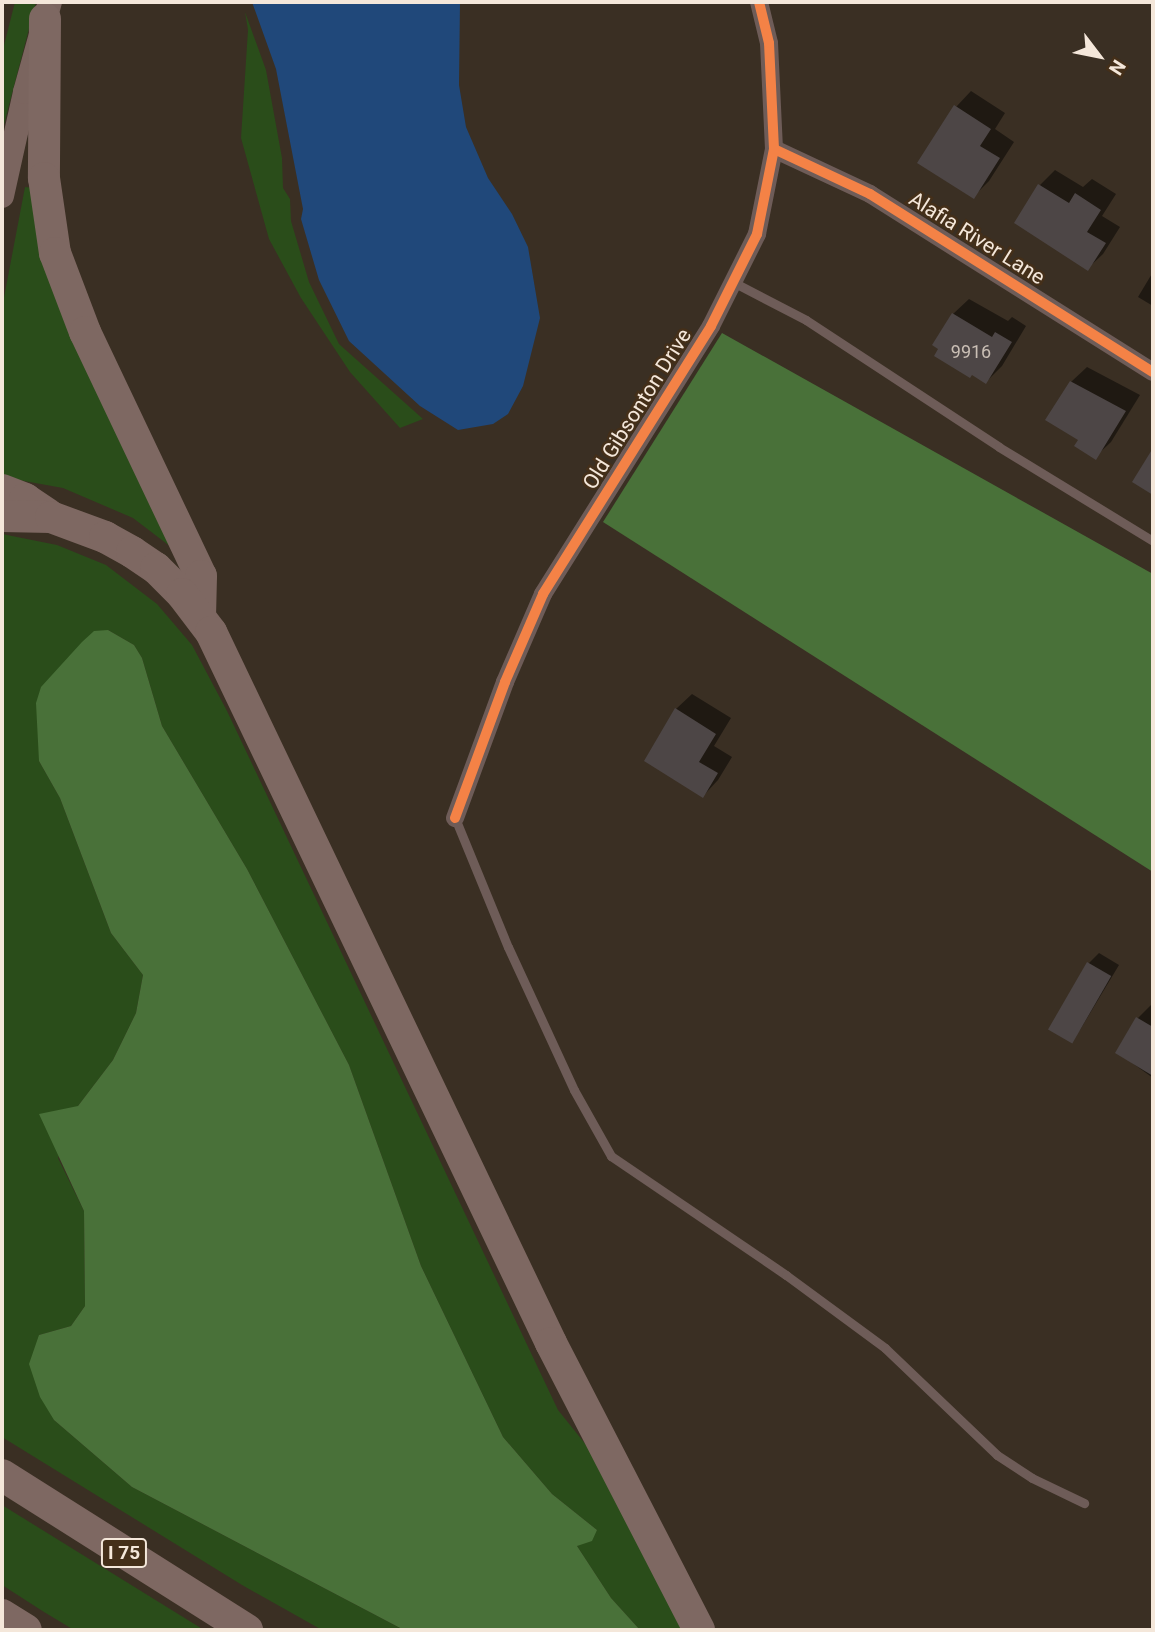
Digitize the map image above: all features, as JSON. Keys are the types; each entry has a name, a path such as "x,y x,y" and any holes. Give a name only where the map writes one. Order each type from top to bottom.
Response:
{"highway":[{"path":"47,10 44,178 55,253 85,332 201,576 200,617"},
{"path":"2,490 25,499 51,517 104,537 156,568 200,617 219,647 551,1343 699,1630"},
{"path":"2,516 51,517"},
{"name":"I 75","path":"2,1475 247,1630"},
{"path":"2,1615 26,1630"}],"main road":[{"path":"2,196 47,10"}],"street":[{"name":"Old Gibsonton Drive","path":"455,818 505,682 543,594 711,326 757,233 774,149 769,43 759,2"},
{"name":"Alafia River Lane","path":"774,149 870,194 1153,372"}],"lane":[{"path":"733,282 806,320 999,447 1153,541"},
{"path":"455,818 508,947 574,1090 611,1156 786,1275 885,1348 997,1455 1032,1478 1084,1503"}],"green space":[{"path":"15,2 36,2 2,132 2,53"},
{"path":"245,12 266,70 282,158 283,188 290,199 291,221 309,282 339,344 423,419 400,428 350,372 301,298 269,239 241,138 248,30"},
{"path":"25,187 34,188 171,547 133,518 63,488 2,477 2,308"},
{"path":"722,333 1153,574 1153,872 603,522"},
{"path":"2,534 57,545 106,565 157,604 192,645 227,711 558,1410 628,1497 692,1630 640,1630 611,1598 577,1546 597,1530 552,1494 503,1437 421,1266 349,1065 247,869 162,726 142,658 134,645 108,630 39,761 60,798 111,933 143,975 136,1013 113,1060 78,1106 58,1158 84,1211 85,1306 71,1326 39,1335 54,1420 132,1487 404,1630 322,1630 242,1585 2,1437"},
{"path":"108,630 134,645 142,658 162,726 247,869 349,1065 421,1266 503,1437 552,1494 597,1530 592,1541 577,1546 611,1598 640,1630 404,1630 132,1487 54,1420 40,1397 29,1364 39,1335 71,1326 85,1306 84,1211 39,1114 78,1106 113,1060 136,1013 143,975 111,933 60,798 39,761 36,703 41,687 94,631"},
{"path":"2,1505 204,1630 74,1630 44,1612 2,1585"}],"water":[{"path":"252,2 460,2 459,85 466,127 488,178 512,214 528,247 540,318 523,386 508,414 493,424 458,430 420,406 349,341 319,280 301,219 303,209 276,69"}],"building":[{"path":"954,105 991,129 980,146 1000,158 974,199 917,163"},
{"path":"1038,184 1069,203 1075,193 1101,210 1087,232 1106,243 1088,271 1014,223"},
{"path":"952,313 992,337 995,332 1012,342 986,384 972,375 970,378 934,356 938,349 932,345"},
{"path":"1070,381 1126,411 1096,460 1074,446 1078,440 1045,420"},
{"path":"1153,448 1153,495 1132,482"},
{"path":"675,708 716,734 699,762 718,773 703,798 644,761"},
{"path":"1087,962 1111,976 1072,1044 1048,1030"},
{"path":"1136,1017 1153,1027 1153,1076 1115,1053"}],"cycle path":[{"path":"455,818 505,682 543,594 711,326 757,234 774,149 769,43 759,2"},
{"path":"774,149 870,194 1153,372"}]}
